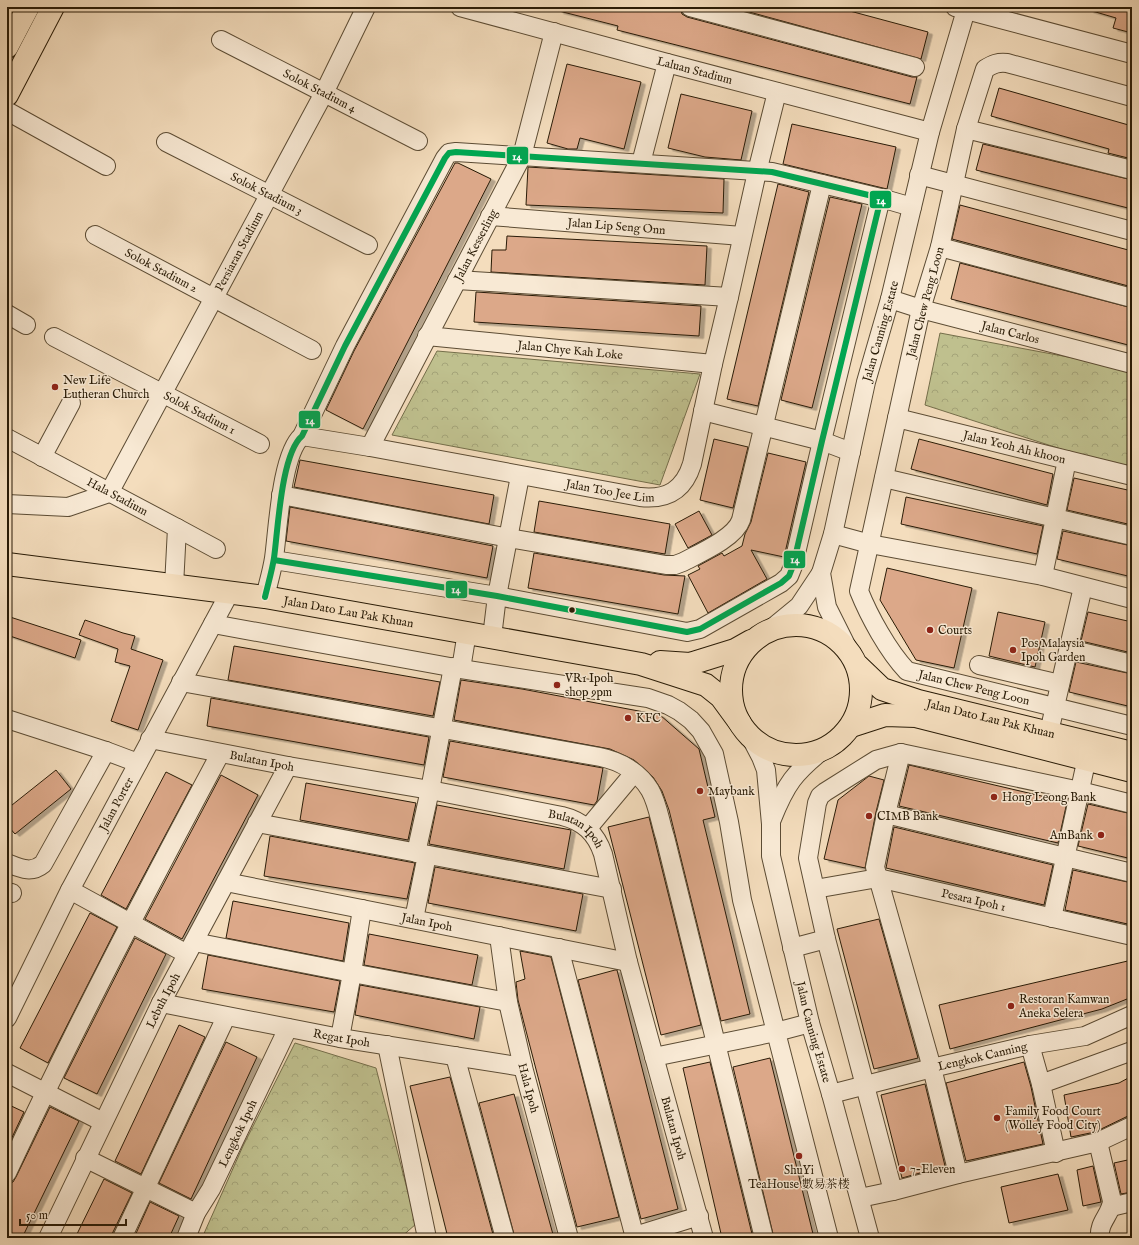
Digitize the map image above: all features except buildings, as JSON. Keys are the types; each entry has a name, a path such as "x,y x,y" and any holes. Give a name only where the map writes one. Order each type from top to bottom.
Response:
{"main road":[{"path":"7,47 28,7"},
{"path":"7,94 53,7"},
{"name":"Jalan Dato Lau Pak Khuan","path":"7,564 266,597 641,664 706,685 721,697 745,730"},
{"path":"792,624 814,626 833,636 853,658 862,686 860,707 851,726 839,740 824,749 804,755 785,754 766,748 745,730 732,706 730,687 734,668 742,651 763,633 792,624"},
{"name":"Jalan Dato Lau Pak Khuan","path":"641,664 657,662 690,664 735,650 763,633"},
{"name":"Jalan Dato Lau Pak Khuan","path":"853,658 882,689 896,694 918,701 1132,753"},
{"name":"Jalan Dato Lau Pak Khuan","path":"851,726 885,714 916,716 1132,771"}],"street":[{"name":"Persiaran Stadium","path":"109,493 324,93 366,7"},
{"name":"Laluan Stadium","path":"460,7 667,64 930,132"},
{"path":"690,7 915,67"},
{"path":"960,8 1002,13 1132,54"},
{"name":"Jalan Canning Estate","path":"853,658 826,607 821,573 833,534 866,382 890,300 960,8"},
{"name":"Jalan Kesserling","path":"370,447 522,156 554,32"},
{"name":"Solok Stadium 4","path":"221,40 418,142"},
{"name":"Jalan Chew Peng Loon","path":"1132,97 1007,63 998,62 985,69 966,129 940,247 921,310 859,590 895,658 907,671 1132,726"},
{"path":"641,163 667,64"},
{"name":"Jalan Too Jee Lim","path":"302,436 370,447 520,476 640,497 661,497 678,488 688,474 742,236 777,92"},
{"path":"7,111 106,166"},
{"path":"966,129 1132,170"},
{"name":"Solok Stadium 3","path":"166,142 368,245"},
{"path":"266,597 274,560 281,495 290,455 297,440 302,436 345,346 447,156 453,152 772,172 881,198 912,207"},
{"path":"919,175 1132,231"},
{"path":"281,495 508,538 666,565 679,564 729,536 739,525 822,184"},
{"path":"274,560 498,596 683,632 692,632 700,629 781,583 789,576 793,566 881,198"},
{"name":"Jalan Lip Seng Onn","path":"490,216 742,236"},
{"name":"Solok Stadium 2","path":"95,235 312,350"},
{"path":"940,247 1132,298"},
{"path":"457,280 729,297"},
{"name":"Jalan Carlos","path":"890,300 921,310 1132,364"},
{"path":"7,314 26,325"},
{"name":"Solok Stadium 1","path":"54,336 260,444"},
{"name":"Jalan Chye Kah Loke","path":"427,336 713,364"},
{"path":"42,457 71,403"},
{"path":"703,411 822,441 851,452"},
{"name":"Jalan Yeoh Ah khoon","path":"897,418 1132,476"},
{"name":"Hala Stadium","path":"7,438 216,549"},
{"path":"1043,576 1067,460"},
{"path":"492,637 520,476"},
{"path":"884,478 1132,536"},
{"path":"7,504 68,507 109,493"},
{"path":"174,586 176,528"},
{"path":"833,534 870,544 1043,576 1132,599"},
{"path":"763,633 799,606 821,573"},
{"path":"1052,918 1088,753 1083,745 1049,732 1083,587"},
{"name":"Jalan Porter","path":"7,1018 70,890 230,592"},
{"path":"213,624 457,668 648,698 668,705 691,720 701,731 707,741 717,765 729,822 742,900 829,1238"},
{"path":"414,919 430,790 457,668 467,632"},
{"path":"1069,649 1132,664"},
{"path":"979,665 1060,684"},
{"path":"181,682 443,728 612,760 624,765 634,773 644,783 653,798 665,837 764,1238"},
{"path":"7,719 138,763"},
{"name":"Jalan Canning Estate","path":"745,730 761,756 766,770 771,824 771,856 810,1023 860,1198 866,1237"},
{"name":"Bulatan Ipoh","path":"150,740 220,754 430,790 572,819 588,828 600,844 628,962 704,1238"},
{"name":"Jalan Canning Estate","path":"771,824 786,788 804,765 824,749"},
{"path":"7,863 29,870 43,864 106,751"},
{"path":"901,753 875,867 932,1068 958,1174"},
{"path":"894,1191 826,939 814,889 808,855 817,803 820,796 876,760 901,753 1080,791 1132,804"},
{"path":"7,1173 45,1092 129,923 220,754"},
{"name":"Lebuh Ipoh","path":"48,1238 85,1158 161,1003 288,766"},
{"path":"588,828 634,773"},
{"path":"886,814 1132,873"},
{"path":"257,824 612,890"},
{"name":"Pesara Ipoh 1","path":"814,889 878,878 1132,936"},
{"name":"Jalan Ipoh","path":"226,882 628,962"},
{"path":"70,890 129,923 190,948 352,973 508,1002"},
{"path":"340,1038 362,909"},
{"name":"Hala Ipoh","path":"499,936 508,1002 523,1067 569,1238"},
{"path":"792,948 826,939"},
{"path":"559,948 634,1238 642,1234 699,1216"},
{"name":"Regat Ipoh","path":"161,1003 226,1017 340,1038 523,1067"},
{"name":"Lengkok Canning","path":"831,1094 1030,1045 1084,1036 1132,1015"},
{"path":"122,1238 226,1017"},
{"path":"654,1057 776,1032 810,1023"},
{"name":"Lengkok Ipoh","path":"186,1238 196,1213 211,1190 288,1028"},
{"path":"387,1045 426,1238"},
{"path":"1030,1045 1041,1084 1056,1153"},
{"path":"1041,1084 1132,1051"},
{"path":"456,1056 505,1238"},
{"path":"7,1074 103,1122"},
{"path":"860,1198 1098,1142 1132,1126"},
{"path":"1098,1142 1111,1198 1111,1207 1100,1226 1100,1238"},
{"path":"85,1158 196,1213"},
{"path":"1111,1207 1132,1202"}],"green space":[{"path":"940,333 1132,369 1132,472 925,405"},
{"path":"437,351 700,374 660,485 392,435"},
{"path":"295,1043 376,1068 416,1224 400,1238 202,1238 243,1146"}],"waterway":[{"path":"892,1235 899,1238"}],"transit line":[{"name":"14","path":"265,597 273,563 282,493 289,459 295,445 302,436 345,346 449,153 456,152 772,172 881,198 793,566 789,576 781,583 700,629 687,632 497,596 274,560"}],"place":[{"name":"New Life Lutheran Church","path":"55,387"},
{"name":"Courts","path":"930,630"},
{"name":"Pos Malaysia Ipoh Garden","path":"1013,650"},
{"name":"VR1 Ipoh shop 9pm","path":"557,685"},
{"name":"KFC","path":"628,718"},
{"name":"Maybank","path":"700,791"},
{"name":"Hong Leong Bank","path":"994,797"},
{"name":"CIMB Bank","path":"869,816"},
{"name":"AmBank","path":"1101,835"},
{"name":"Restoran Kamwan Aneka Selera","path":"1011,1006"},
{"name":"Family Food Court (Wolley Food City)","path":"997,1118"},
{"name":"ShuYi TeaHouse 數易茶楼","path":"799,1156"},
{"name":"7-Eleven","path":"902,1169"}]}
